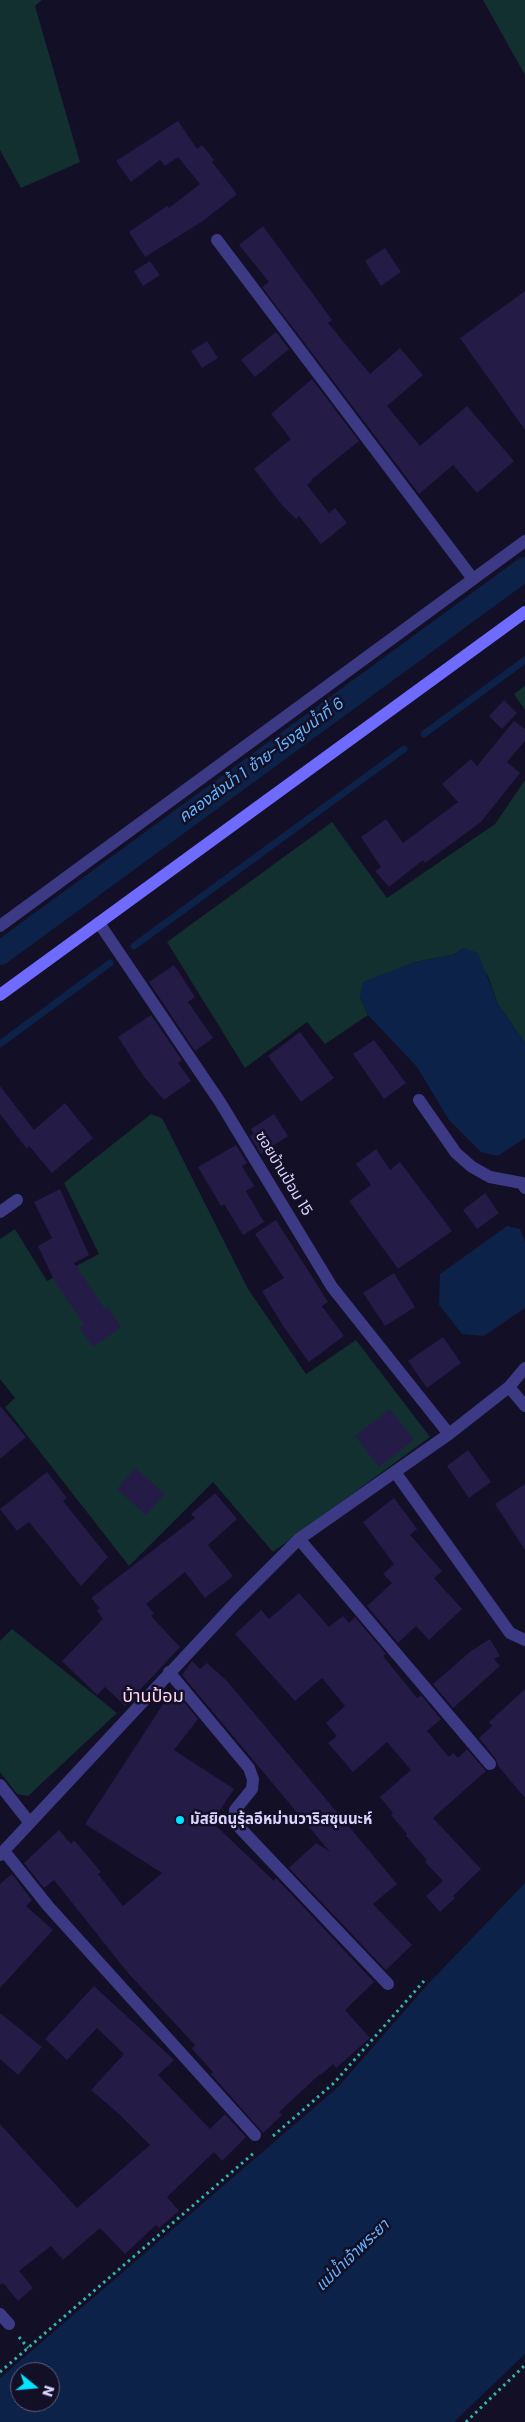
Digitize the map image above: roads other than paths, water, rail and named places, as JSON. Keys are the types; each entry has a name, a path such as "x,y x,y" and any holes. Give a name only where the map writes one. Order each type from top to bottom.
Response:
{"main road":[{"path":"0,994 525,612"}],"street":[{"path":"217,240 473,579"},
{"path":"0,926 525,541"},
{"name":"ซอยบ้านป้อม 15","path":"99,923 220,1102 332,1287 449,1434"},
{"path":"420,1100 456,1153 472,1167 490,1177 522,1183 525,1188"},
{"path":"0,1212 17,1200"},
{"path":"255,2135 2,1853 169,1672 299,1539 449,1434 509,1387 525,1368"},
{"path":"509,1387 525,1406"},
{"path":"395,1472 510,1633 525,1640"},
{"path":"299,1539 490,1764"},
{"path":"169,1672 249,1768 253,1779 252,1789 235,1810 235,1820 239,1827 388,1984"},
{"path":"0,1785 30,1823"},
{"path":"0,2314 9,2324"}],"water":[{"path":"464,948 478,953 498,1004 525,1043 525,1138 498,1156 481,1152 449,1120 417,1067 368,1015 360,997 363,982 415,962 452,955"},
{"path":"507,1226 520,1229 525,1242 525,1308 484,1336 462,1334 439,1305 440,1274"},
{"name":"แม่น้ำเจ้าพระยา","path":"525,1883 525,2354 454,2422 0,2422 0,2378 10,2369 10,2412 60,2412 60,2362 19,2362 338,2087 428,1984"}],"waterway":[{"name":"คลองส่งน้ำ 1 ซ้าย-โรงสูบน้ำที่ 6","path":"0,953 525,569"},
{"path":"424,734 525,660"},
{"path":"134,946 404,749"},
{"path":"0,1044 110,963"}],"place":[{"name":"มัสยิดนูรุ้ลอีหม่านวาริสซุนนะห์","path":"180,1820"}],"district":[{"name":"บ้านป้อม","path":"153,1697"}]}
